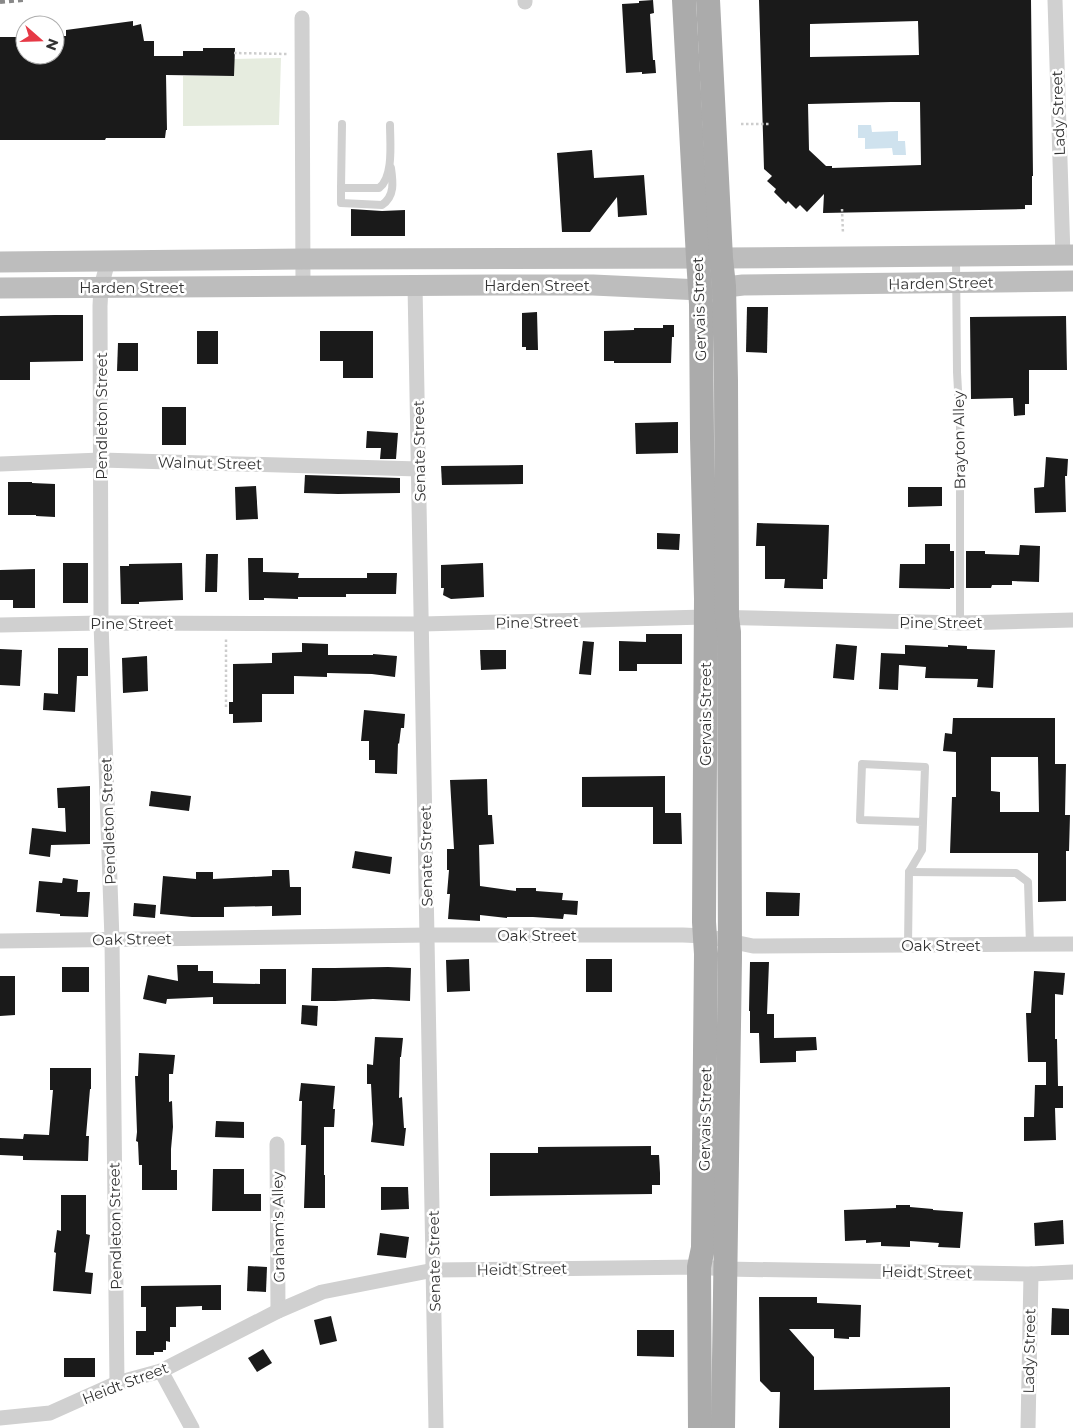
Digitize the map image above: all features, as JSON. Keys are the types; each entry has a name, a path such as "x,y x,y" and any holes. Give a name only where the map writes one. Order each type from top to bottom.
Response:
{"main road":[{"name":"Gervais Street","path":"684,0 712,288 726,380 705,936 703,1248 700,1267 700,1428"},
{"name":"Gervais Street","path":"708,0 709,258"},
{"name":"Harden Street","path":"0,262 1068,256"},
{"name":"Harden Street","path":"0,288 593,285 712,288 743,285 1073,281"},
{"name":"Gervais Street","path":"717,617 729,632 729,941 722,1428"}],"street":[{"name":"Lady Street","path":"1055,0 1068,256"},
{"path":"302,18 303,286"},
{"name":"Pendleton Street","path":"108,261 101,287 101,623 112,940 117,1383"},
{"name":"Senate Street","path":"415,285 436,1428"},
{"name":"Walnut Street","path":"0,464 101,460 419,469"},
{"name":"Pine Street","path":"0,625 101,623 422,624 717,617 960,623 1073,620"},
{"name":"Oak Street","path":"0,941 428,936 705,936 752,946 1073,944"},
{"name":"Graham's Alley","path":"277,1144 278,1311"},
{"name":"Heidt Street","path":"0,1418 50,1413 117,1383 161,1371 278,1311 322,1292 434,1270 700,1267 1031,1274 1073,1272"},
{"name":"Lady Street","path":"1028,1428 1031,1274"},
{"path":"161,1371 192,1428"}],"lane":[{"path":"342,124 341,203 382,205 391,195 393,186 390,164 390,124"},
{"path":"341,188 379,188 385,182 390,164"},
{"name":"Brayton Alley","path":"956,256 957,372 960,436 960,623"},
{"path":"908,945 909,872 922,850 923,822 924,767 862,764 860,820 923,822"},
{"path":"909,872 1016,874 1028,882 1030,944"}],"path":[{"path":"234,53 273,54"},
{"path":"741,124 770,124"},
{"path":"842,209 843,234"},
{"path":"226,631 226,707"}],"shaded area":[{"path":"281,58 279,125 183,126 183,76 234,76 234,59"}],"water":[{"path":"858,125 871,125 872,132 898,131 898,141 905,141 906,155 893,155 892,148 865,149 865,138 858,138"}],"building":[{"path":"653,0 654,13 650,14 653,60 655,60 656,73 626,73 622,4"},
{"path":"759,0 1031,0 1032,205 1025,205 1025,209 823,213 824,194 807,212 800,205 796,209 788,201 786,204 774,192 776,189 767,181 772,176 764,169","holes":["918,21 919,55 810,57 810,24","920,102 921,165 832,168 832,166 826,166 809,150 808,104"]},
{"path":"133,21 133,26 141,24 144,41 154,41 154,56 183,56 183,51 203,51 203,48 235,48 234,76 166,75 167,130 165,138 0,140 0,37 15,37 15,65 65,65 66,30"},
{"path":"592,150 594,178 644,175 647,215 618,217 617,197 590,232 562,232 557,153"},
{"path":"351,209 405,210 405,236 351,236"},
{"path":"747,307 768,307 767,353 746,352"},
{"path":"537,312 538,350 526,350 526,347 522,347 522,313"},
{"path":"83,315 83,361 30,362 30,380 0,380 0,316"},
{"path":"1066,316 1067,370 1029,370 1029,404 1025,404 1025,415 1014,416 1013,398 971,399 970,317"},
{"path":"663,325 674,325 671,363 614,363 614,361 604,361 604,331 663,328"},
{"path":"197,331 218,331 218,364 197,364"},
{"path":"320,331 373,331 373,378 343,378 343,361 320,361"},
{"path":"118,343 138,343 138,371 117,371"},
{"path":"162,407 186,407 186,445 162,445"},
{"path":"678,422 678,453 636,454 635,423"},
{"path":"367,431 398,433 396,459 380,459 381,448 366,448"},
{"path":"1046,457 1068,459 1067,476 1065,476 1066,512 1035,513 1034,488 1044,487"},
{"path":"523,465 523,484 442,485 441,466"},
{"path":"305,475 400,478 400,493 304,493"},
{"path":"8,482 55,484 55,517 8,515"},
{"path":"256,486 258,519 236,520 235,487"},
{"path":"908,487 942,487 942,506 908,507"},
{"path":"757,523 829,525 827,579 823,579 823,589 784,588 785,579 765,579 765,546 756,546"},
{"path":"657,533 680,534 679,550 657,549"},
{"path":"925,544 950,544 950,551 954,551 954,588 899,588 900,564 925,564"},
{"path":"1020,545 1040,546 1039,582 1012,581 1012,585 992,585 991,588 966,588 966,551 985,551 985,554 1019,555"},
{"path":"206,554 218,554 217,592 205,592"},
{"path":"248,558 263,558 263,572 299,573 298,578 367,578 367,573 397,573 396,594 346,594 346,597 264,598 264,600 249,600"},
{"path":"63,563 88,563 88,603 63,603"},
{"path":"182,563 183,600 121,604 120,566 129,566 129,564"},
{"path":"483,563 484,597 451,599 443,595 444,588 441,588 441,565"},
{"path":"35,569 35,608 13,608 13,600 0,600 0,570"},
{"path":"646,634 682,634 682,664 637,664 637,671 619,671 619,641 646,642"},
{"path":"583,641 594,642 591,675 579,674"},
{"path":"302,643 328,644 328,655 373,654 397,656 395,677 372,674 327,673 327,677 294,676 294,694 262,694 262,722 233,723 233,714 229,714 229,702 233,702 233,664 272,663 272,653 302,652"},
{"path":"836,644 857,646 854,680 833,678"},
{"path":"905,645 967,646 967,649 995,650 993,688 977,687 978,679 925,678 926,667 899,665 898,690 879,689 881,653 905,654"},
{"path":"58,648 88,648 88,676 77,676 75,712 43,710 44,693 58,694"},
{"path":"0,649 22,650 20,686 0,685"},
{"path":"480,650 506,650 506,669 481,670"},
{"path":"147,656 148,691 123,693 122,658"},
{"path":"364,710 405,714 404,728 401,728 398,743 397,774 375,773 375,760 369,760 369,741 361,741"},
{"path":"953,718 1055,718 1055,764 1066,764 1065,815 1070,815 1069,851 1066,851 1066,901 1038,902 1038,853 950,853 952,797 956,797 956,752 943,751 945,733 952,734","holes":["991,757 1038,757 1039,812 1000,812 1000,792 991,791"]},
{"path":"665,776 665,813 681,813 682,844 653,844 653,807 582,807 582,777"},
{"path":"487,779 488,815 492,815 494,844 479,845 480,886 516,891 516,888 536,888 536,891 563,893 562,900 578,901 577,915 564,914 563,919 507,918 480,915 480,921 448,919 450,894 447,894 449,870 447,870 447,849 454,849 450,780"},
{"path":"90,786 90,844 51,845 50,857 29,854 32,828 66,832 65,808 58,808 57,788"},
{"path":"151,791 191,796 189,811 149,806"},
{"path":"355,851 392,857 390,874 352,868"},
{"path":"272,870 289,870 290,887 301,887 301,915 272,916 272,906 224,907 224,917 160,914 163,876 196,879 196,872 213,872 213,879 272,876"},
{"path":"63,878 78,880 77,892 90,892 88,917 60,916 60,914 36,912 39,881 62,883"},
{"path":"766,892 800,893 799,916 766,916"},
{"path":"134,903 156,905 155,918 133,916"},
{"path":"469,959 470,991 447,992 446,960"},
{"path":"586,959 612,959 612,992 586,992"},
{"path":"750,962 769,962 767,1014 774,1014 774,1038 816,1037 817,1050 796,1051 796,1062 760,1063 759,1033 750,1033"},
{"path":"177,965 198,965 198,971 213,971 213,983 260,984 260,969 286,969 286,1004 213,1004 213,997 167,999 166,1004 143,999 148,975 178,981"},
{"path":"62,967 89,967 89,992 62,992"},
{"path":"312,968 411,968 410,1001 373,999 311,1001"},
{"path":"1034,971 1065,973 1063,995 1055,994 1058,1086 1063,1086 1063,1108 1055,1108 1056,1140 1024,1141 1024,1117 1034,1117 1035,1085 1046,1085 1046,1062 1028,1062 1026,1013 1031,1013"},
{"path":"0,976 15,976 15,1015 0,1016"},
{"path":"302,1005 318,1006 317,1026 301,1024"},
{"path":"375,1037 403,1038 400,1057 399,1098 402,1097 404,1128 406,1128 404,1146 371,1142 373,1124 371,1084 367,1084 367,1064 373,1065"},
{"path":"139,1053 175,1055 173,1074 169,1074 169,1102 172,1101 173,1127 171,1170 177,1170 177,1190 142,1190 142,1165 139,1165 138,1142 136,1141 135,1076 138,1076"},
{"path":"50,1068 91,1068 91,1089 86,1136 89,1136 88,1161 23,1160 23,1156 0,1155 0,1138 23,1139 24,1134 49,1135 53,1090 50,1090"},
{"path":"301,1083 335,1086 334,1127 324,1127 325,1208 304,1208 306,1145 301,1145 302,1101 299,1101"},
{"path":"216,1121 244,1122 244,1138 215,1137"},
{"path":"651,1146 651,1155 659,1155 660,1173 660,1185 652,1185 652,1194 490,1196 490,1153 538,1153 538,1147"},
{"path":"213,1169 244,1169 244,1194 261,1194 261,1211 212,1211"},
{"path":"381,1187 408,1187 409,1209 381,1210"},
{"path":"61,1195 86,1195 86,1234 90,1235 85,1272 93,1273 91,1294 53,1291 56,1253 54,1252 57,1230 61,1231"},
{"path":"896,1205 963,1212 960,1248 938,1247 939,1243 910,1241 910,1247 881,1246 881,1242 866,1243 866,1240 845,1241 844,1210 896,1208"},
{"path":"1063,1220 1064,1244 1035,1246 1034,1223"},
{"path":"380,1233 409,1237 406,1258 377,1255"},
{"path":"248,1266 267,1267 266,1292 247,1291"},
{"path":"221,1285 221,1310 202,1310 202,1306 176,1307 176,1327 170,1327 170,1342 166,1341 166,1350 154,1352 154,1355 136,1355 136,1331 146,1331 146,1307 141,1307 141,1286"},
{"path":"759,1297 817,1297 817,1303 861,1305 860,1337 849,1337 849,1339 834,1338 834,1329 789,1329 814,1357 814,1390 950,1387 950,1428 779,1428 780,1392 771,1392 760,1381"},
{"path":"1052,1308 1069,1309 1069,1335 1051,1335"},
{"path":"331,1316 337,1341 320,1345 314,1320"},
{"path":"637,1330 674,1330 674,1357 637,1356"},
{"path":"263,1349 272,1363 257,1372 248,1358"},
{"path":"64,1358 95,1358 95,1377 64,1377"}],"railway":[{"path":"0,2 23,0"}]}
